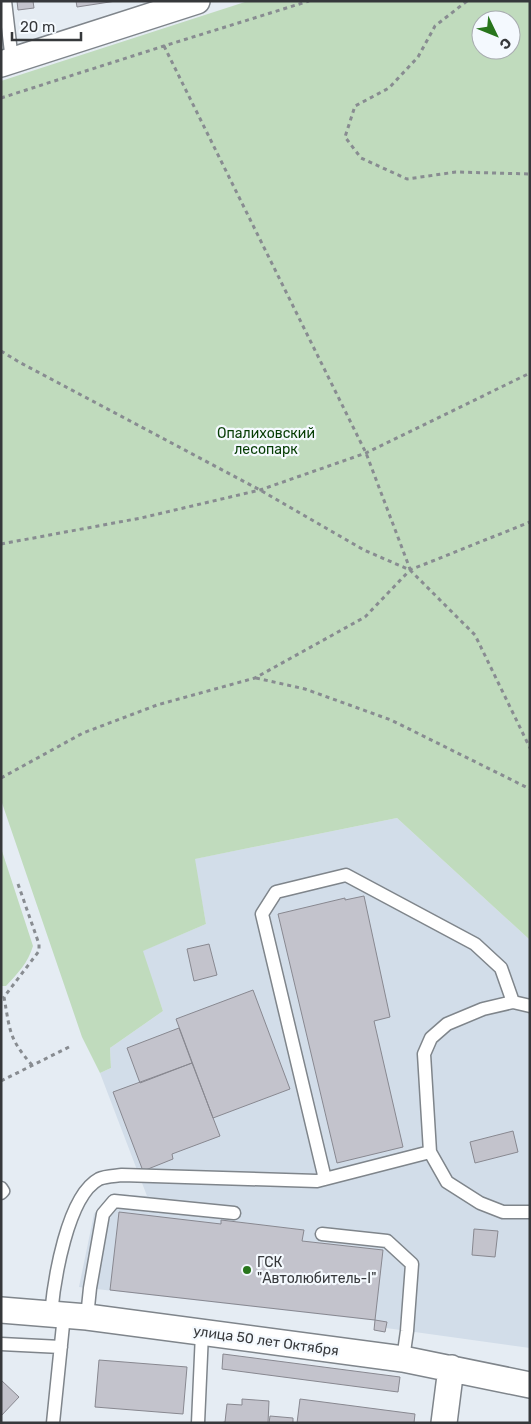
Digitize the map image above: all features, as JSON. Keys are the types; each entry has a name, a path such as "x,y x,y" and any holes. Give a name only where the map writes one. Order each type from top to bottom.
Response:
{"street":[{"path":"7,62 197,1"},
{"name":"улица 50 лет Октября","path":"1,1310 67,1316 403,1359 530,1385"},
{"path":"444,1423 451,1368"}],"lane":[{"path":"5,1 7,62"},
{"path":"325,1179 262,914 276,892 346,875 475,944 501,968 513,1002"},
{"path":"530,1006 513,1002 482,1010 448,1024 431,1038 424,1054 430,1152 447,1182 480,1203 503,1212 530,1212"},
{"path":"67,1316 52,1295 60,1258 79,1201 88,1189 100,1179 122,1175 317,1181 430,1152"},
{"path":"1,1188 3,1191 1,1193"},
{"path":"53,1423 60,1347 67,1316 103,1214 114,1201 234,1213"},
{"path":"322,1234 387,1241 412,1264 403,1359"},
{"path":"198,1423 202,1333"},
{"path":"1,1344 60,1347"}],"path":[{"path":"1,98 309,1"},
{"path":"467,1 435,26 418,57 389,88 355,106 345,137 361,158 407,179 456,172 530,174"},
{"path":"164,46 366,453 410,570"},
{"path":"1,351 18,362 260,490 364,550 410,570 475,635 530,748"},
{"path":"1,544 141,518 260,490 366,453 530,373"},
{"path":"1,778 83,733 158,706 255,678 365,617 410,570 530,522"},
{"path":"255,678 305,689 391,720 530,789"},
{"path":"18,884 39,944 39,951 3,997 10,1035 18,1050 32,1065"},
{"path":"1,1080 69,1047"}],"shaded area":[{"path":"397,818 530,940 530,1348 386,1328 386,1322 79,1287 94,1214 113,1194 147,1196 100,1073 111,1068 110,1048 163,1011 142,951 206,924 194,859"}],"green space":[{"name":"Опалиховский лесопарк","path":"248,1 530,1 530,940 397,818 195,859 206,924 143,951 163,1011 110,1048 111,1068 100,1073 82,1037 1,800 1,81"},
{"path":"1,848 33,946 25,963 6,986 1,986"}],"building":[{"path":"17,1 33,1 34,8 18,10"},
{"path":"76,1 116,1 77,7"},
{"path":"364,896 390,1017 374,1021 403,1147 337,1163 278,914 345,898 345,900"},
{"path":"209,944 217,975 194,981 187,949"},
{"path":"253,990 290,1089 213,1118 176,1019"},
{"path":"179,1028 192,1063 140,1083 127,1048"},
{"path":"192,1063 220,1136 172,1154 173,1159 143,1171 113,1092"},
{"path":"513,1131 518,1152 475,1163 470,1142"},
{"name":"ГСК \"Автолюбитель-I\"","path":"119,1212 221,1224 221,1220 304,1230 302,1241 383,1250 375,1320 110,1290"},
{"path":"474,1229 498,1231 495,1257 472,1255"},
{"path":"375,1320 387,1322 385,1332 374,1330"},
{"path":"223,1354 400,1377 398,1392 222,1369"},
{"path":"99,1360 187,1367 183,1414 95,1407"},
{"path":"1,1380 19,1397 1,1416"},
{"path":"242,1399 269,1401 268,1423 220,1423 225,1422 227,1404 242,1405"},
{"path":"300,1399 415,1414 414,1423 297,1423"},
{"path":"270,1416 293,1418 293,1423 269,1423"}],"place":[{"name":"ГСК \"Автолюбитель-I\"","path":"247,1270"}]}
